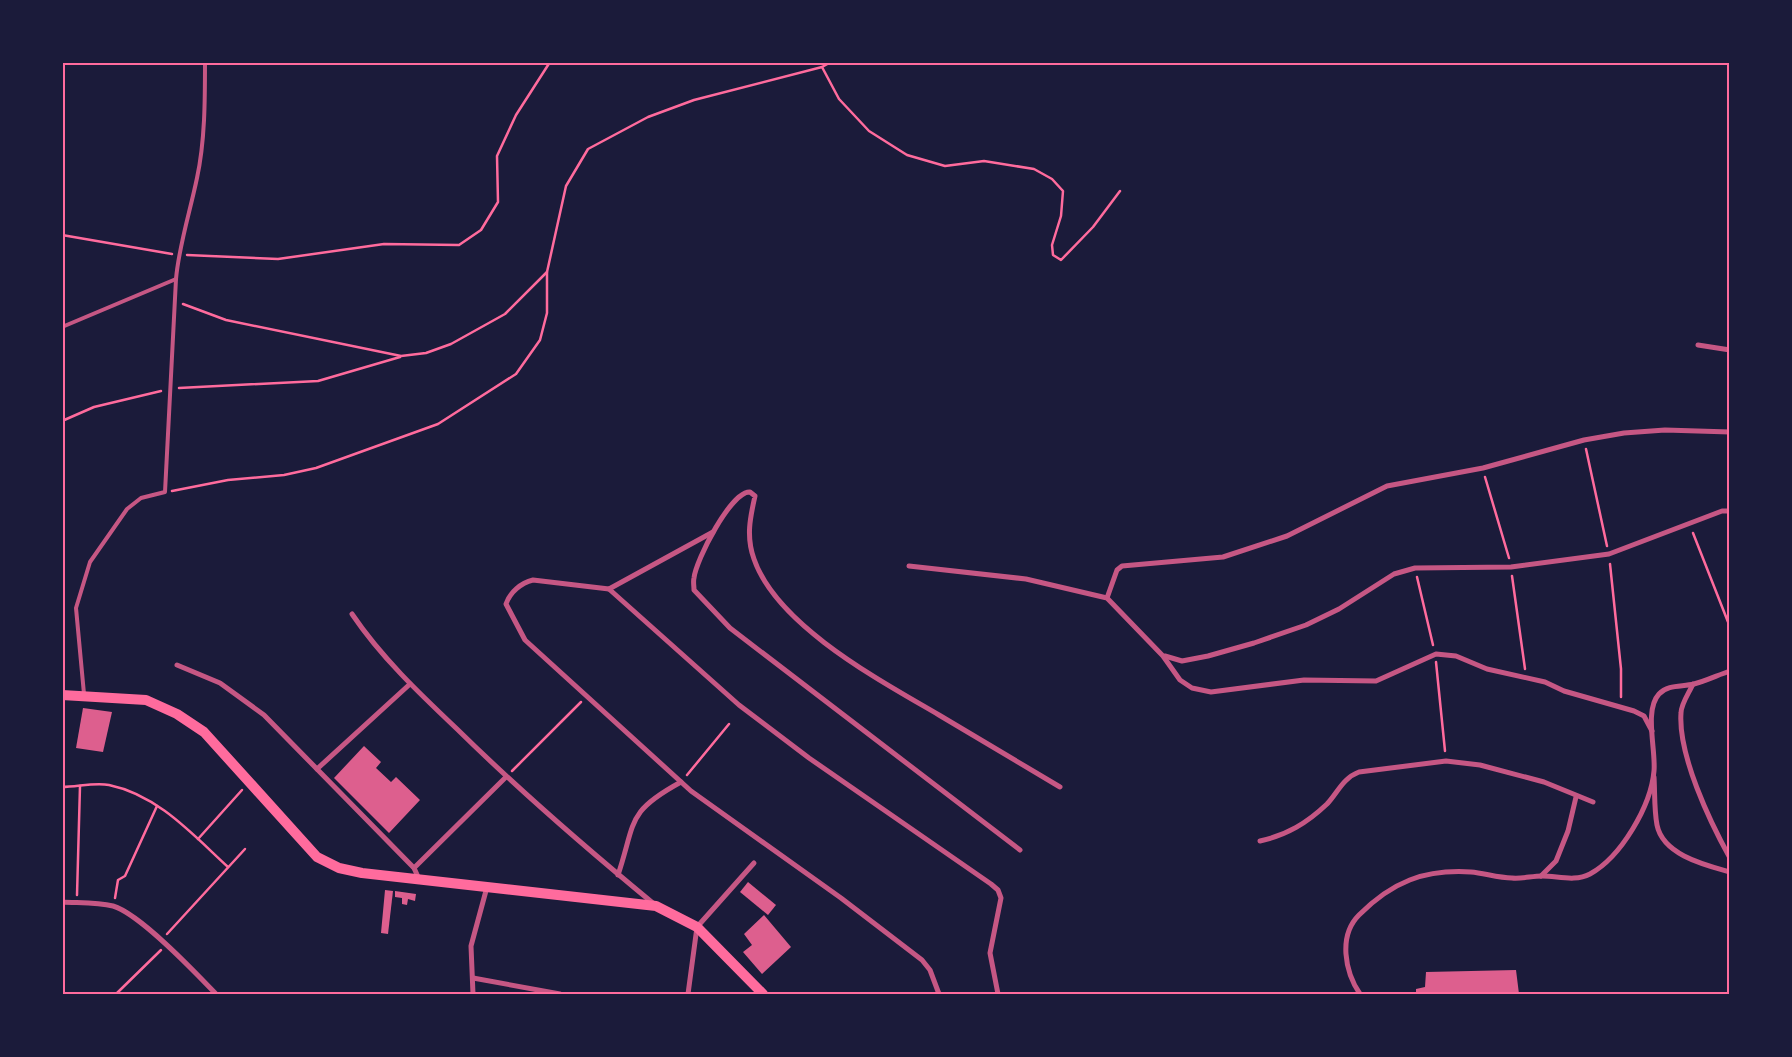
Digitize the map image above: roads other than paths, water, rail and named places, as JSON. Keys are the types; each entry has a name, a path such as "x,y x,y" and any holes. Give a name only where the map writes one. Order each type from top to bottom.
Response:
{"main road":[{"path":"62,695 146,700 177,714 204,732 317,857 339,868 362,873 656,906 697,927 763,994"}],"street":[{"path":"1698,345 1730,350"},
{"path":"1107,598 1117,570 1122,566 1223,557 1287,536 1388,486 1482,468 1584,440 1624,432 1665,430 1730,432"},
{"path":"1020,850 730,628 708,607 694,590 694,577 713,532 739,495 750,492 755,496 748,530 754,560 766,583 792,615 848,662 1060,787"},
{"path":"1163,656 1182,661 1208,656 1306,625 1339,609 1394,574 1415,568 1511,567 1609,554 1722,511 1730,511"},
{"path":"609,589 713,532"},
{"path":"909,566 1026,579 1107,598 1163,656 1180,680 1192,688 1211,692 1304,680 1376,681 1436,654 1456,656 1487,669 1545,682 1564,691 1621,706 1644,716 1652,731"},
{"path":"939,994 930,970 922,960 841,898 681,782 525,640 506,604 508,597 522,583 532,580 609,589 739,705 809,758 888,810 998,890 1002,898 990,954 998,994"},
{"path":"352,614 365,634 410,684 506,777 656,906"},
{"path":"177,665 220,683 264,715 414,868 420,879"},
{"path":"1730,671 1693,684 1669,687 1660,692 1652,702 1657,826 1663,839 1675,850 1698,862 1730,872"},
{"path":"317,769 410,684"},
{"path":"1693,684 1681,712 1684,742 1705,812 1730,858"},
{"path":"1260,841 1282,836 1303,824 1328,803 1343,781 1359,772 1446,761 1480,765 1544,782 1576,797 1593,802"},
{"path":"1360,994 1351,982 1345,937 1350,924 1369,905 1396,885 1426,873 1471,872 1512,878 1541,876 1571,878 1588,875 1604,865 1640,818 1654,772"},
{"path":"414,868 506,777"},
{"path":"618,875 634,821 641,808 655,796 681,782"},
{"path":"1541,876 1556,861 1568,830 1576,797"},
{"path":"688,994 697,927 754,863"},
{"path":"473,994 471,946 487,887"},
{"path":"64,902 113,906 130,914 184,961 216,994"},
{"path":"472,978 560,994"}],"lane":[{"path":"84,696 76,608 90,562 127,508 141,498 165,492 169,389 178,255 198,176 205,101 205,62"},
{"path":"62,327 176,280"}]}
